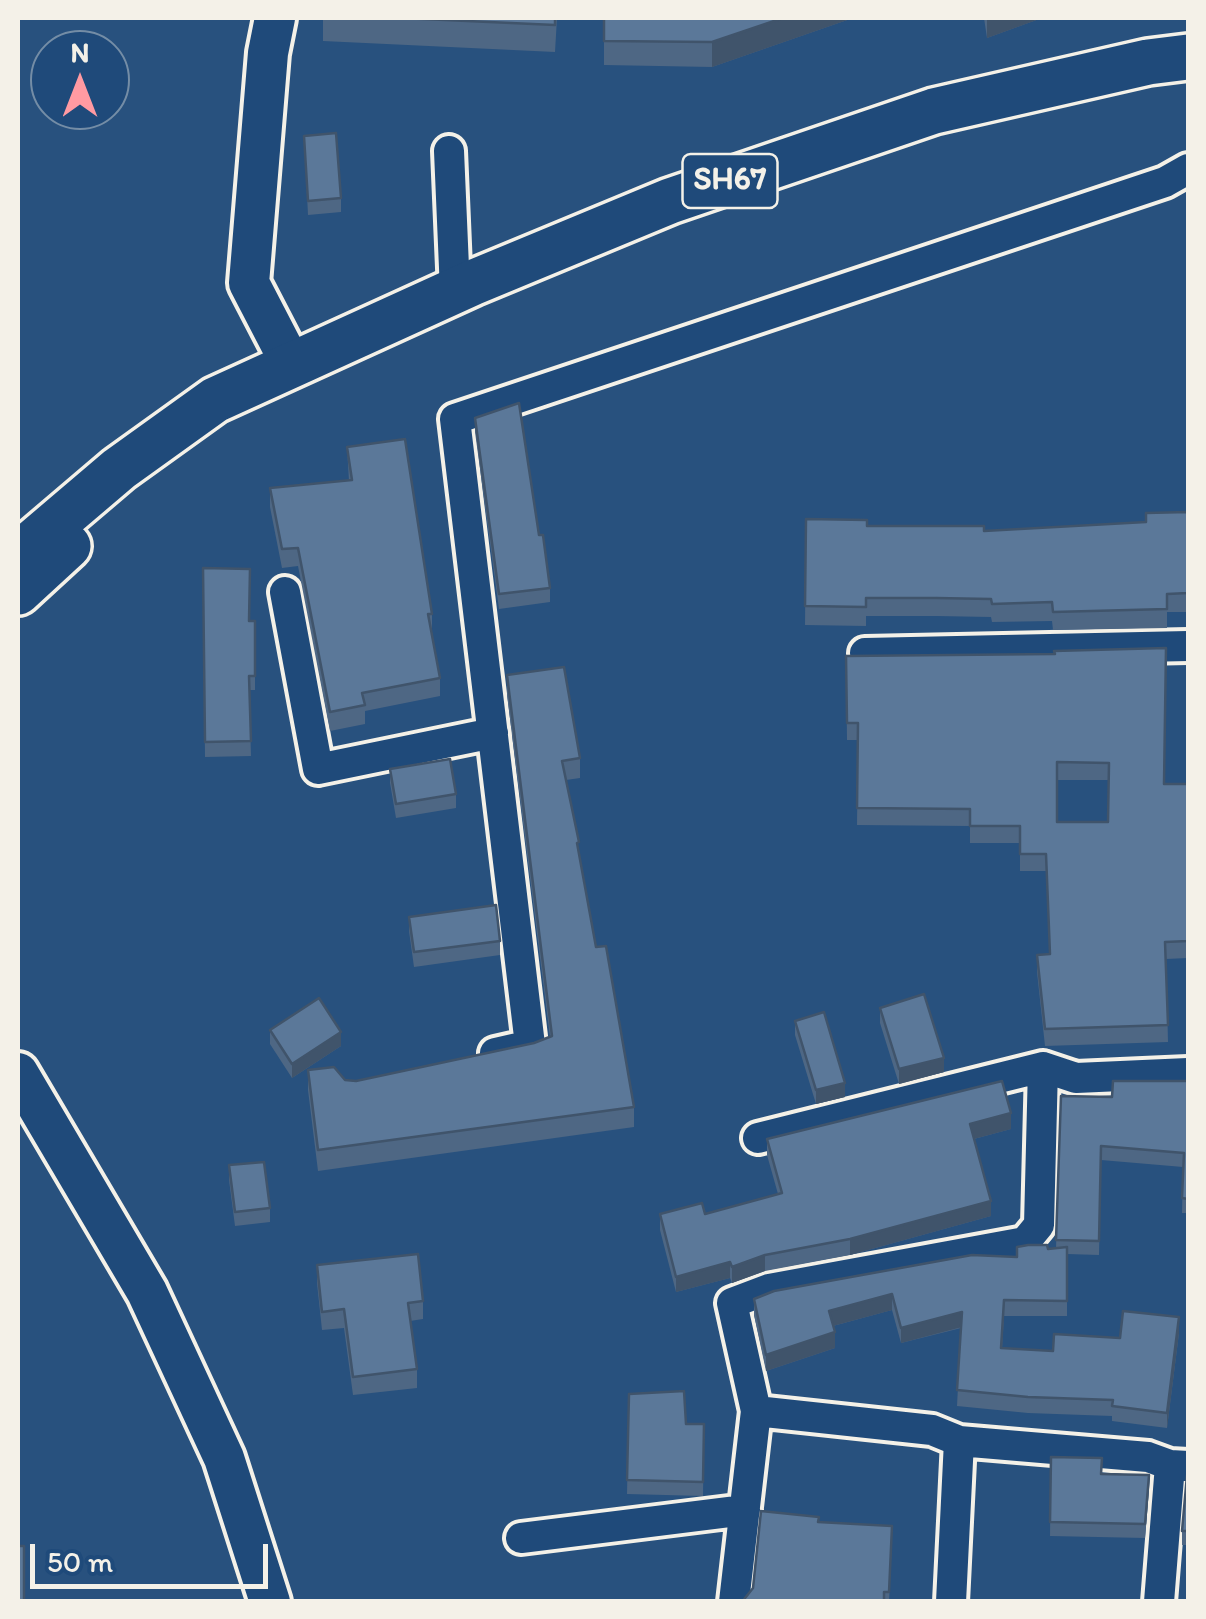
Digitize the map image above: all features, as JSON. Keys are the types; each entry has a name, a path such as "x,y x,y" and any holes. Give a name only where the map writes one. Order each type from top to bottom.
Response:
{"main road":[{"name":"SH67","path":"18,555 119,469 215,400 455,291 670,201 934,111 1148,62 1188,57"},
{"name":"SH67","path":"18,592 139,486 292,366"}],"street":[{"path":"275,18 268,53 249,284 292,366"},
{"path":"449,151 455,291"},
{"path":"459,1060 530,1046 455,419 1165,182 1188,169"},
{"path":"284,592 318,769 493,733"},
{"path":"865,653 1188,646"},
{"path":"734,1602 756,1411 732,1302 769,1289 1026,1242 1039,1226 1043,1067"},
{"path":"758,1138 1043,1067 1076,1078 1188,1073"},
{"path":"18,1073 147,1292 224,1458 270,1602"},
{"path":"18,1102 104,1220"},
{"path":"756,1411 932,1430 959,1441 1148,1457 1179,1466 1158,1602"},
{"path":"951,1602 959,1441"},
{"path":"521,1538 745,1510"}],"building":[{"path":"401,18 555,18 555,25"},
{"path":"604,18 783,18 712,42 604,41"},
{"path":"336,133 341,198 308,201 304,136"},
{"path":"519,403 550,588 499,594 475,418"},
{"path":"405,439 440,678 362,693 365,705 330,712 298,548 282,549 270,488 352,480 347,447"},
{"path":"1188,512 1188,593 1167,594 1167,609 1053,612 1052,602 992,604 991,599 936,598 866,598 866,607 805,606 806,519 867,520 867,526 984,526 984,531 1146,522 1146,513"},
{"path":"203,568 250,569 249,621 255,621 255,676 249,676 251,741 205,742"},
{"path":"1166,648 1164,784 1188,784 1188,941 1165,942 1168,1025 1045,1029 1037,955 1050,954 1046,854 1020,854 1020,826 970,826 970,809 857,808 858,723 847,723 846,656 1055,654 1054,651","holes":["1057,762 1109,763 1108,822 1057,822"]},
{"path":"564,667 580,758 562,761 596,947 606,946 634,1107 318,1150 308,1070 334,1067 345,1080 356,1081 552,1036 507,675"},
{"path":"450,759 456,794 396,804 390,769"},
{"path":"496,905 500,941 414,952 409,917"},
{"path":"924,994 944,1058 899,1069 880,1008"},
{"path":"319,998 341,1032 292,1064 270,1030"},
{"path":"824,1012 845,1083 816,1090 795,1021"},
{"path":"1002,1081 1011,1113 970,1124 991,1201 850,1239 765,1255 732,1267 730,1262 676,1277 660,1214 702,1203 705,1214 782,1193 767,1139"},
{"path":"1113,1081 1188,1081 1188,1199 1182,1198 1184,1153 1101,1146 1099,1241 1056,1240 1061,1096 1112,1097"},
{"path":"264,1162 270,1208 235,1212 229,1165"},
{"path":"1017,1247 1067,1247 1067,1301 1004,1300 1001,1348 1053,1351 1054,1334 1120,1338 1123,1311 1179,1317 1167,1413 1112,1406 1113,1400 957,1390 962,1312 901,1328 892,1294 829,1311 835,1332 766,1355 754,1299 774,1291 972,1255 1017,1257"},
{"path":"418,1254 423,1301 408,1303 417,1369 353,1377 344,1309 322,1312 317,1265"},
{"path":"684,1391 686,1424 704,1424 703,1482 627,1480 629,1394"},
{"path":"1051,1457 1102,1458 1101,1474 1149,1475 1145,1524 1050,1522"},
{"path":"1187,1475 1188,1531 1182,1531"},
{"path":"761,1511 819,1517 818,1522 892,1526 889,1592 884,1592 884,1602 742,1602 753,1588"},
{"path":"18,1546 24,1546 24,1602 18,1602"}]}
